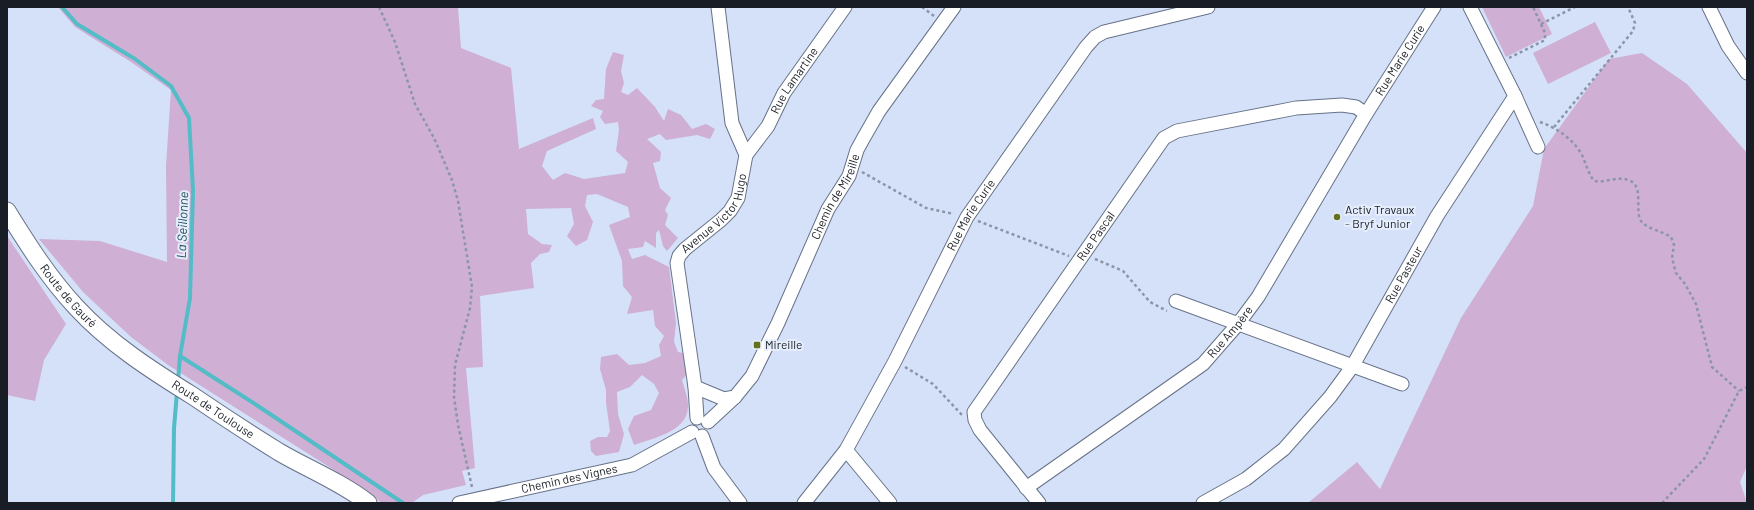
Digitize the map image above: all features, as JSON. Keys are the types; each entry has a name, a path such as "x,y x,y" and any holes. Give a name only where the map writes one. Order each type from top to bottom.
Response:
{"street":[{"name":"Avenue Victor Hugo","path":"702,420 677,263 679,256 685,250 730,211 738,198 746,155 732,123 718,7"},
{"name":"Rue Lamartine","path":"746,155 768,126 784,93 844,7"},
{"name":"Chemin de Mireille","path":"702,420 736,397 752,376 763,356 828,209 849,176 857,150 863,139 879,111 954,7"},
{"name":"Rue Marie Curie","path":"804,503 846,450 895,361 968,217 1086,47 1095,37 1110,30 1208,7"},
{"name":"Rue Marie Curie","path":"1366,114 1434,7"},
{"path":"1470,7 1515,96 1538,147"},
{"path":"1709,7 1728,46 1747,73"},
{"name":"Rue Pasteur","path":"1203,503 1246,479 1284,449 1330,397 1352,367 1421,243 1515,96"},
{"name":"Rue Pascal","path":"974,420 974,412 979,404 1164,138 1177,131 1296,108 1342,104 1356,108 1366,114"},
{"name":"Rue Ampère","path":"1026,488 1203,364 1238,324 1258,298 1366,114"},
{"name":"Route de Gauré","path":"7,211 55,284 76,308 121,348 146,366"},
{"path":"1176,301 1352,367 1402,384"},
{"name":"Route de Toulouse","path":"146,366 280,452 336,482 368,503"},
{"path":"696,387 724,399 736,397"},
{"path":"702,420 691,424 714,468 740,503"},
{"path":"974,420 980,430 1039,503"},
{"name":"Chemin des Vignes","path":"459,503 632,465 697,434"},
{"path":"846,450 890,503"},
{"name":"Route de Toulouse","path":"280,452 316,479 352,503"}],"path":[{"path":"379,7 395,42 415,104 434,138 452,180 458,201 466,242 472,287 470,308 456,365 454,397 458,425 475,499"},
{"path":"922,7 926,10"},
{"path":"1498,63 1545,40 1545,34 1533,7"},
{"path":"1541,24 1575,7"},
{"path":"1554,127 1633,31 1635,23 1628,7"},
{"path":"1527,123 1539,122 1554,127 1572,142 1582,155 1588,173 1594,181 1601,182 1617,178 1629,180 1634,184 1637,190 1638,216 1642,224 1662,231 1671,237 1674,245 1672,258 1676,273 1685,284 1696,304 1712,367 1739,391"},
{"path":"1083,254 1123,271 1150,302 1172,313 1176,301"},
{"path":"895,361 933,384 963,416 974,420"},
{"path":"1662,503 1704,459 1739,391 1747,387"}],"shaded area":[{"path":"58,7 458,7 461,48 511,68 519,149 593,118 596,129 547,151 542,166 553,180 565,173 584,179 625,173 628,162 616,151 619,130 618,122 605,124 600,117 603,111 591,106 596,100 604,99 606,69 613,52 624,55 621,71 624,83 621,92 628,95 637,88 655,107 664,121 668,109 681,115 692,129 706,124 715,129 710,139 697,135 666,140 660,134 647,139 661,152 660,161 653,163 660,188 671,198 665,210 668,215 665,225 678,238 667,251 663,246 659,230 656,233 656,248 645,241 643,247 628,249 632,259 645,255 669,267 676,323 674,342 678,352 683,353 689,372 682,380 688,401 686,416 681,423 667,433 634,445 628,429 634,416 651,410 659,393 654,384 642,375 630,387 617,392 618,414 624,434 619,452 596,456 591,451 590,441 598,437 607,437 610,431 606,403 606,390 600,369 601,357 617,354 629,365 645,363 661,356 659,345 664,336 655,326 653,310 627,314 632,297 623,286 622,261 609,225 630,217 628,207 597,194 587,195 585,206 593,222 587,240 576,246 567,236 574,224 571,208 526,209 528,234 542,244 552,245 549,252 540,254 531,263 534,288 480,296 483,367 466,368 475,468 462,471 466,485 423,495 412,503 382,503 334,470 168,365 131,337 83,292 39,239 100,241 167,262 166,166 171,90 131,62 75,27"},
{"path":"1482,7 1539,7 1552,34 1506,57"},
{"path":"1595,22 1611,53 1548,84 1533,53"},
{"path":"1642,53 1687,84 1747,153 1747,466 1740,482 1747,503 1308,503 1357,462 1380,489 1461,318 1533,206 1544,149 1609,59"},
{"path":"7,236 66,324 44,360 35,401 7,395"}],"waterway":[{"name":"La Seillonne","path":"62,7 77,24 135,59 171,86 189,118 193,191 190,298 180,356 178,381"},
{"path":"180,356 403,503"},
{"name":"La Seillonne","path":"173,503 174,428 177,392"}],"place":[{"name":"Activ Travaux - Bryf Junior","path":"1337,217"},
{"name":"Mireille","path":"757,345"}]}
